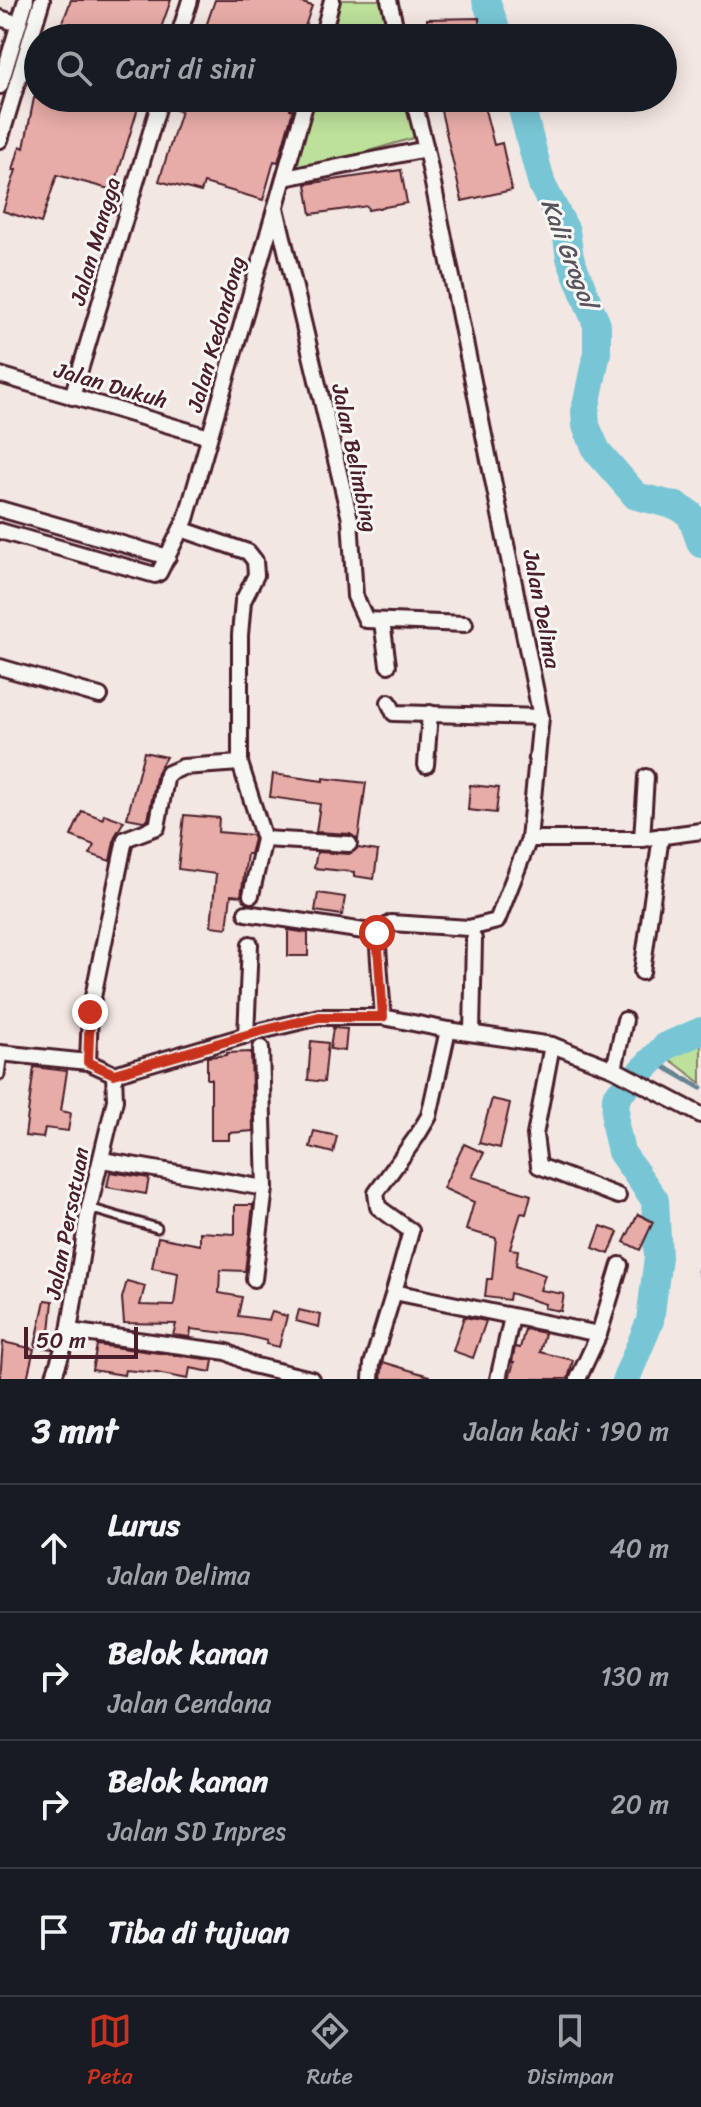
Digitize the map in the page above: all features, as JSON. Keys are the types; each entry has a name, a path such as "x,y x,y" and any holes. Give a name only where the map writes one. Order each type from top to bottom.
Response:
{"street":[{"path":"0,86 26,0"},
{"path":"35,24 42,0"},
{"path":"182,24 190,0"},
{"path":"326,24 332,0"},
{"path":"389,0 395,24"},
{"path":"0,18 19,24"},
{"path":"0,140 24,60"},
{"name":"Jalan Mangga","path":"72,397 157,112"},
{"name":"Jalan Kedondong","path":"0,531 155,575 159,573 181,529 303,112"},
{"name":"Jalan Delima","path":"377,933 391,923 469,928 497,921 529,839 541,717 417,112"},
{"path":"285,178 426,149"},
{"name":"Jalan Belimbing","path":"276,208 350,519 355,596 366,620 382,622"},
{"name":"Jalan Dukuh","path":"0,375 209,437"},
{"path":"0,509 168,557"},
{"path":"181,529 248,552 255,561 256,575 243,601 240,635 240,763 264,839 251,895"},
{"path":"388,665 382,622 465,624"},
{"path":"0,667 100,696"},
{"path":"389,702 394,713 541,717"},
{"path":"426,765 430,713"},
{"path":"88,1062 90,1012 125,839 157,827 167,774 183,767 240,763"},
{"path":"642,839 646,777"},
{"path":"529,839 642,839 701,831"},
{"path":"642,972 661,836"},
{"path":"264,839 349,844"},
{"path":"246,913 377,933 383,1017"},
{"path":"472,1033 474,939"},
{"path":"246,1036 250,944"},
{"path":"2,1053 88,1062 114,1074 319,1017 383,1017 447,1034 472,1033 552,1045 617,1071 701,1115"},
{"path":"617,1071 625,1020"},
{"path":"371,1379 372,1364 411,1231 378,1207 376,1193 429,1116 447,1034"},
{"path":"552,1045 535,1135 539,1166 618,1196"},
{"path":"254,1279 265,1188 261,1048"},
{"name":"Jalan Persatuan","path":"53,1379 69,1331 89,1208 115,1100 114,1074"},
{"path":"102,1160 265,1188"},
{"path":"578,1379 599,1334 620,1265"},
{"path":"394,1292 599,1334"},
{"path":"498,1379 512,1317"},
{"path":"69,1331 227,1352 260,1373 311,1379"}],"lane":[{"path":"432,1069 439,1042 447,1034"},
{"path":"0,1075 2,1053"},
{"path":"89,1208 157,1228"}],"green space":[{"path":"334,0 389,0 394,24 328,24"},
{"path":"306,112 414,112 420,136 290,174"},
{"path":"701,1040 701,1083 668,1058"}],"building":[{"path":"71,0 171,0 162,24 62,24"},
{"path":"215,0 293,0 312,6 306,24 207,24"},
{"path":"479,18 479,24 427,24 427,19"},
{"path":"31,112 137,112 113,190 57,175 41,223 3,211 20,146 24,148"},
{"path":"181,112 292,112 263,200 204,183 201,192 159,181"},
{"path":"441,112 486,112 494,145 502,143 512,190 462,201"},
{"path":"401,170 407,203 368,210 367,206 311,214 306,184"},
{"path":"144,752 166,757 157,772 148,820 143,821 127,818"},
{"path":"273,774 366,783 358,840 350,834 316,832 320,804 270,797"},
{"path":"470,785 499,788 496,813 468,810"},
{"path":"82,811 103,819 104,814 124,821 115,836 110,861 90,854 94,845 71,836"},
{"path":"184,815 219,818 218,832 252,835 254,839 250,854 247,854 241,896 231,895 227,928 211,926 216,874 178,869"},
{"path":"358,848 378,851 374,879 354,876 354,872 314,868 317,852 349,854"},
{"path":"318,893 345,897 342,915 315,911"},
{"path":"288,930 308,933 308,956 288,956"},
{"path":"333,1028 347,1029 345,1051 330,1049"},
{"path":"311,1041 328,1043 324,1082 308,1080"},
{"path":"251,1052 253,1131 229,1133 229,1140 211,1140 211,1079 207,1079 207,1057"},
{"path":"34,1067 67,1071 61,1111 71,1113 68,1131 45,1128 43,1138 25,1136"},
{"path":"492,1099 510,1103 500,1148 479,1143"},
{"path":"314,1131 337,1136 333,1153 310,1147"},
{"path":"464,1144 484,1153 472,1177 531,1195 526,1214 521,1213 510,1249 518,1250 516,1265 545,1275 540,1290 564,1294 561,1311 544,1308 545,1304 510,1293 509,1300 485,1297 487,1279 492,1279 496,1238 466,1230 474,1202 443,1188"},
{"path":"110,1172 149,1178 146,1194 107,1187"},
{"path":"235,1205 253,1205 245,1271 220,1270 219,1293 242,1297 238,1316 269,1320 272,1312 287,1316 279,1347 243,1335 191,1329 190,1337 173,1335 176,1324 124,1323 122,1298 127,1281 145,1286 140,1305 174,1306 178,1273 152,1268 158,1237 200,1245 200,1232 235,1234"},
{"path":"638,1214 653,1222 640,1250 624,1242"},
{"path":"601,1226 618,1232 609,1254 593,1248"},
{"path":"45,1300 53,1301 50,1332 56,1333 52,1349 35,1346"},
{"path":"299,1310 321,1315 319,1327 296,1321"},
{"path":"464,1317 486,1321 473,1358 453,1351"},
{"path":"525,1329 545,1333 540,1352 573,1360 568,1379 509,1379 515,1347 520,1348"},
{"path":"3,1342 34,1349 27,1379 0,1379"},
{"path":"97,1345 213,1360 211,1372 190,1368 188,1379 125,1370 124,1375 92,1370"},
{"path":"383,1362 429,1376 428,1379 381,1379"}],"waterway":[{"name":"Kali Grogol","path":"486,0 494,24"},
{"name":"Kali Grogol","path":"523,112 542,185 566,231 570,258 597,325 597,353 585,411 586,426 597,451 636,496 677,506 690,514 701,544"},
{"name":"Kali Grogol","path":"626,1379 650,1321 658,1257 655,1200 621,1152 615,1125 616,1097 666,1046 701,1031"},
{"path":"652,1060 701,1088"},
{"path":"701,1265 701,1276"}],"route":[{"path":"90,1012 88,1062 114,1074 319,1017 383,1017 377,933"}]}
